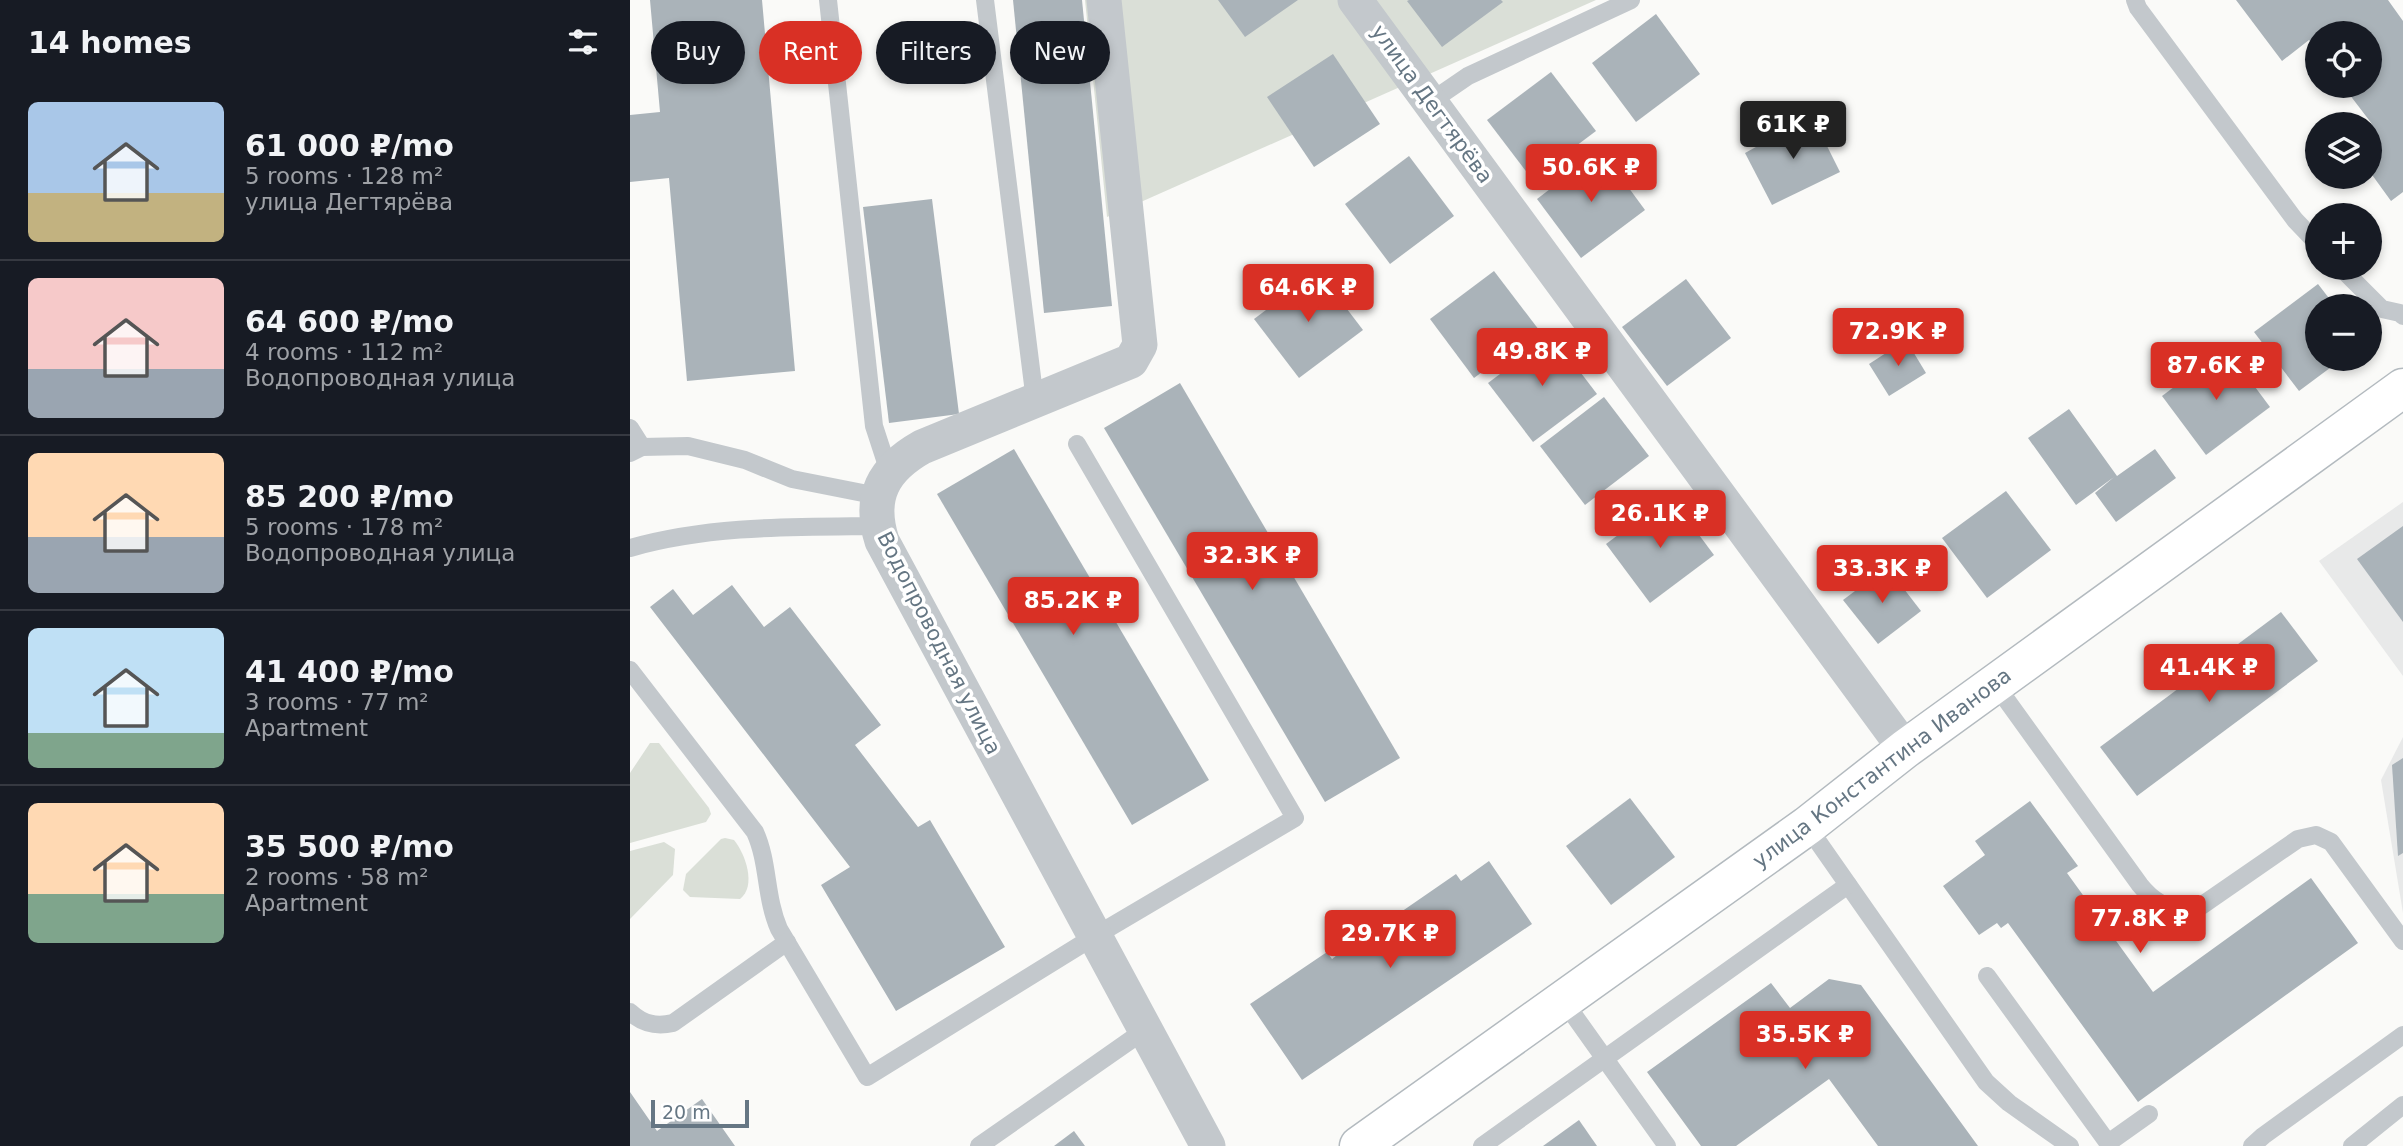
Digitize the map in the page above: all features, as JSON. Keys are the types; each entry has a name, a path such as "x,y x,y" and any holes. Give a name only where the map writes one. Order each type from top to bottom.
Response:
{"street":[{"path":"882,498 903,458 922,447 1131,361 1140,345 1104,0"},
{"name":"улица Дегтярёва","path":"1355,0 1905,749"},
{"name":"улица Константина Иванова","path":"1359,1146 1807,826 1905,749 2403,388"},
{"name":"Водопроводная улица","path":"882,498 883,541 1208,1146"}],"lane":[{"path":"828,0 882,498"},
{"path":"985,0 1035,401"},
{"path":"1430,102 1468,76 1631,0"},
{"path":"2135,0 2137,8 2305,230"},
{"path":"2353,280 2382,309 2402,313"},
{"path":"630,428 636,450 688,446 745,460 792,480 882,498"},
{"path":"630,670 755,832 764,853 771,908 787,942 867,1077 1095,936 1294,818 1077,444"},
{"path":"630,548 678,536 722,530 882,498"},
{"path":"1995,684 2140,885 2158,904 2177,909 2201,906 2298,839 2316,835 2331,842 2403,941"},
{"path":"1807,826 1986,1082 2009,1103 2070,1146"},
{"path":"1482,1146 1848,885"},
{"path":"630,1012 652,1025 673,1023 787,942"},
{"path":"1987,976 2106,1145 2149,1114"},
{"path":"1563,1000 1667,1146"},
{"path":"979,1146 1145,1030"},
{"path":"2252,1146 2403,1035"},
{"path":"2353,1146 2403,1105"}],"shaded area":[{"path":"1085,0 1596,0 1107,217 1094,84 1110,84 1110,21 1087,21"},
{"path":"2403,502 2403,676 2319,561"},
{"path":"2403,737 2403,913 2381,780"},
{"path":"650,743 659,743 711,814 706,822 630,843 630,773"},
{"path":"725,838 734,840 745,861 748,886 745,893 740,899 690,897 683,890 686,874"},
{"path":"664,842 675,849 673,875 630,919 630,851"}],"building":[{"path":"650,0 762,0 764,21 759,21 759,84 769,84 795,371 687,381 669,178 630,182 630,115 660,112 658,84 745,84 745,21 652,21"},
{"path":"1013,0 1082,0 1084,21 1015,21"},
{"path":"1218,0 1298,0 1245,37"},
{"path":"2236,0 2388,0 2403,21 2403,192 2391,201 2382,189 2382,112 2363,112 2352,98 2382,98 2382,21 2305,21 2305,43 2282,61"},
{"path":"1407,1 1503,2 1442,47"},
{"path":"1656,14 1700,74 1636,122 1592,63"},
{"path":"1333,54 1380,124 1314,167 1267,97"},
{"path":"1551,72 1596,131 1532,179 1487,120"},
{"path":"1021,84 1090,84 1112,306 1044,313"},
{"path":"1812,116 1840,172 1772,205 1745,153"},
{"path":"1601,150 1645,210 1581,258 1537,199"},
{"path":"1409,156 1454,216 1390,264 1345,204"},
{"path":"932,199 959,414 889,423 863,207"},
{"path":"1318,271 1363,330 1299,378 1254,319"},
{"path":"1494,271 1539,330 1474,378 1430,319"},
{"path":"1686,279 1731,338 1667,386 1622,327"},
{"path":"2318,284 2326,294 2305,294 2305,371 2326,371 2299,391 2254,332"},
{"path":"1552,335 1597,394 1533,442 1488,383"},
{"path":"1906,340 1926,373 1889,396 1869,364"},
{"path":"2226,348 2270,407 2206,455 2162,396"},
{"path":"1180,383 1400,758 1325,802 1104,428"},
{"path":"1604,397 1649,456 1585,505 1540,446"},
{"path":"2069,409 2117,476 2155,449 2176,478 2116,522 2095,493 2114,477 2076,505 2028,438"},
{"path":"1014,449 1209,780 1132,825 937,494"},
{"path":"2006,491 2051,550 1987,598 1942,538"},
{"path":"1670,496 1714,555 1650,603 1606,544"},
{"path":"2403,526 2403,622 2357,559"},
{"path":"1887,567 1921,611 1878,644 1843,600"},
{"path":"732,585 764,627 790,607 881,725 855,745 918,827 930,820 1005,947 896,1011 821,885 850,867 650,607 673,589 693,615"},
{"path":"2281,612 2318,661 2137,796 2100,747"},
{"path":"2403,758 2403,853 2398,856 2392,765"},
{"path":"1630,798 1675,857 1611,905 1566,846"},
{"path":"2030,801 2078,866 2067,873 2153,992 2311,878 2358,943 2138,1102 2008,923 2001,928 1997,923 1979,935 1943,886 1985,855 1975,841"},
{"path":"1489,861 1532,924 1302,1080 1250,1004 1327,952 1332,959 1345,949 1350,956 1389,930 1385,923 1456,874 1461,881"},
{"path":"1829,979 1861,985 1978,1146 1878,1146 1829,1079 1736,1146 1701,1146 1647,1072 1771,983 1790,1008"},
{"path":"630,1092 657,1131 702,1099 735,1146 630,1146"},
{"path":"1579,1120 1597,1146 1543,1146"},
{"path":"1074,1131 1085,1146 1054,1146"}]}
